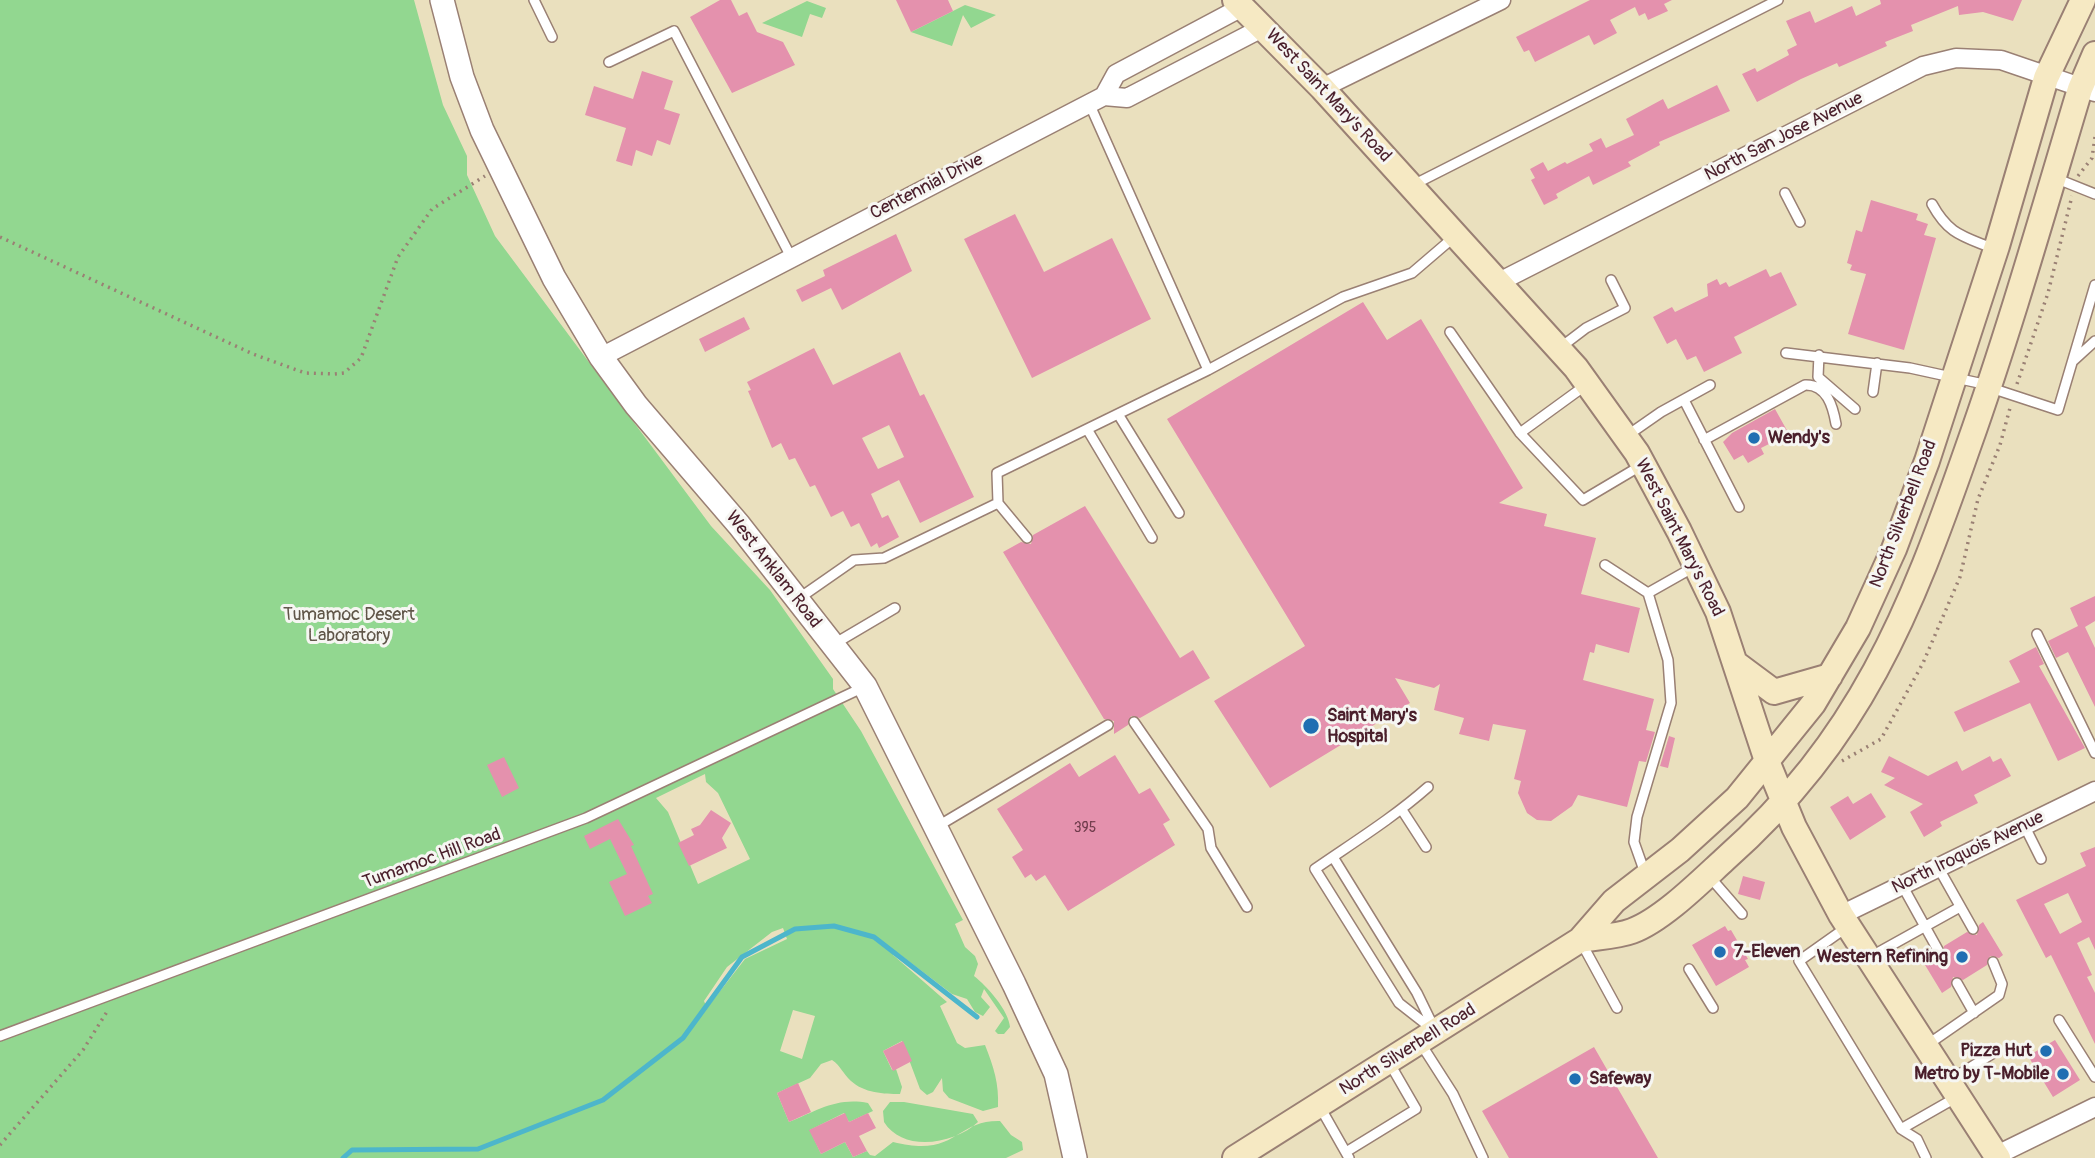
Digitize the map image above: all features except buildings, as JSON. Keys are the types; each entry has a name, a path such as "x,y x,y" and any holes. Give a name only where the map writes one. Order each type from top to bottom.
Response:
{"main road":[{"name":"North Silverbell Road","path":"1235,1158 1580,940 1614,901 1728,807 1813,704 1858,628 1894,549 1996,249 2046,78 2083,0"},
{"name":"West Saint Mary's Road","path":"1239,4 1322,88 1559,349 1625,437 1643,465 1718,612 1783,802 1844,920 1998,1157"},
{"name":"North Silverbell Road","path":"1580,940 1633,931 1664,911 1708,874 1783,802 1854,710 1890,648 1925,570 2064,179 2095,54"},
{"path":"1734,662 1773,692 1830,676"}],"street":[{"name":"West Anklam Road","path":"442,0 462,77 499,168 554,278 601,357 636,405 739,525 864,686 1056,1074 1075,1158"},
{"path":"1322,88 1502,0"},
{"name":"Centennial Drive","path":"601,357 1096,100 1116,74 1239,4"},
{"path":"1096,100 1127,98 1264,27"},
{"name":"North San Jose Avenue","path":"1499,282 1923,66 1956,58 2001,60 2046,78 2087,90"},
{"name":"North Iroquois Avenue","path":"1844,920 1902,885 2095,791"},
{"path":"1998,1157 2095,1107"},
{"path":"1066,1116 1069,1158"}],"lane":[{"path":"534,0 552,37"},
{"path":"1411,186 1778,0"},
{"path":"609,62 674,31 791,257"},
{"path":"1096,100 1208,370"},
{"path":"2064,179 2095,194"},
{"path":"1785,193 1800,222"},
{"path":"1932,204 1942,222 1953,234 1996,249"},
{"path":"1027,538 998,503 997,473 1208,370 1343,297 1412,272 1456,236"},
{"path":"1559,349 1586,328 1625,308 1611,280"},
{"path":"1786,353 1819,355 1954,376 2058,410 2095,285"},
{"path":"1450,332 1520,433 1583,500 1643,465"},
{"path":"2072,362 2095,341"},
{"path":"1819,355 1818,377 1855,409"},
{"path":"1873,392 1877,363"},
{"path":"1520,433 1587,384"},
{"path":"1625,437 1710,385"},
{"path":"1704,439 1805,385 1814,385 1822,390 1832,405 1836,424"},
{"path":"1684,400 1739,507"},
{"path":"1118,414 1179,513"},
{"path":"1087,429 1152,538"},
{"path":"797,600 854,560 884,558 998,503"},
{"path":"1605,565 1648,593 1668,660 1671,703 1637,817 1634,842 1646,876"},
{"path":"1648,593 1696,566"},
{"path":"833,645 895,608"},
{"path":"2037,634 2095,753"},
{"name":"Tumamoc Hill Road","path":"0,1036 586,818 864,686"},
{"path":"1133,722 1208,829 1210,848 1247,907"},
{"path":"933,828 1108,725"},
{"path":"1428,787 1402,810 1315,869 1399,1003 1428,1037"},
{"path":"1402,810 1426,847"},
{"path":"2024,825 2041,859"},
{"path":"1333,857 1417,993 1428,1037 1483,1158"},
{"path":"1938,867 1973,929"},
{"path":"1708,874 1742,914"},
{"path":"1902,885 1938,950"},
{"path":"1869,958 1960,907"},
{"path":"1844,920 1799,961 1902,1129 1917,1139 1926,1158"},
{"path":"1580,940 1617,1009"},
{"path":"1926,1046 1999,995 2002,984 1993,962"},
{"path":"1689,969 1713,1008"},
{"path":"1957,983 1974,1013"},
{"path":"2059,1020 2095,1077"},
{"path":"1902,1129 1992,1054"},
{"path":"1319,1105 1347,1155 1416,1109 1389,1062"}],"path":[{"path":"2064,179 2092,158 2095,137"},
{"path":"0,237 253,355 305,373 344,373 361,358 398,257 432,209 499,168"},
{"path":"2016,386 2048,293 2071,198"},
{"path":"1837,764 1881,739 1923,663 1960,578 1978,499 2008,418"},
{"path":"0,1144 83,1049 108,1010 114,994"}],"green space":[{"name":"Tumamoc Desert Laboratory","path":"0,0 414,0 443,105 467,156 467,175 495,236 711,526 770,590 833,679 833,689 861,731 963,920 955,924 965,947 975,956 978,964 974,976 996,999 1009,1021 1010,1027 1004,1034 998,1034 995,1031 1004,1018 984,989 981,997 990,1007 983,1016 975,1012 967,999 952,994 898,953 893,955 947,1002 940,1006 957,1043 965,1048 985,1045 998,1090 998,1107 983,1111 949,1098 943,1091 942,1078 933,1092 927,1095 920,1089 902,1041 883,1051 892,1070 896,1069 902,1087 900,1094 881,1093 856,1085 832,1060 821,1064 810,1078 777,1093 789,1122 836,1103 868,1103 873,1111 849,1122 844,1113 810,1130 821,1154 845,1142 853,1157 867,1151 875,1156 893,1142 914,1146 931,1145 943,1142 973,1126 1000,1121 1011,1135 1022,1142 1023,1150 1006,1158 0,1158","holes":["705,774 706,782 718,793 750,859 698,884 668,812 656,798","783,928 787,939 745,959 707,1008 704,1001 727,967 772,932","793,1010 815,1016 802,1059 780,1051"]},
{"path":"807,1 826,8 822,18 810,14 802,37 762,23"},
{"path":"965,5 996,15 971,28 963,15 952,46 911,32"},
{"path":"890,1102 973,1114 978,1122 968,1130 943,1140 916,1141 903,1138 884,1122 883,1111"}],"waterway":[{"path":"343,1158 352,1150 478,1149 603,1100 683,1038 742,957 795,929 834,926 874,937 977,1017"}],"place":[{"name":"Wendy's","path":"1754,438"},
{"name":"Saint Mary's Hospital","path":"1311,726"},
{"name":"7-Eleven","path":"1720,952"},
{"name":"Western Refining","path":"1962,957"},
{"name":"Pizza Hut","path":"2046,1051"},
{"name":"Metro by T-Mobile","path":"2063,1074"},
{"name":"Safeway","path":"1575,1079"}]}
